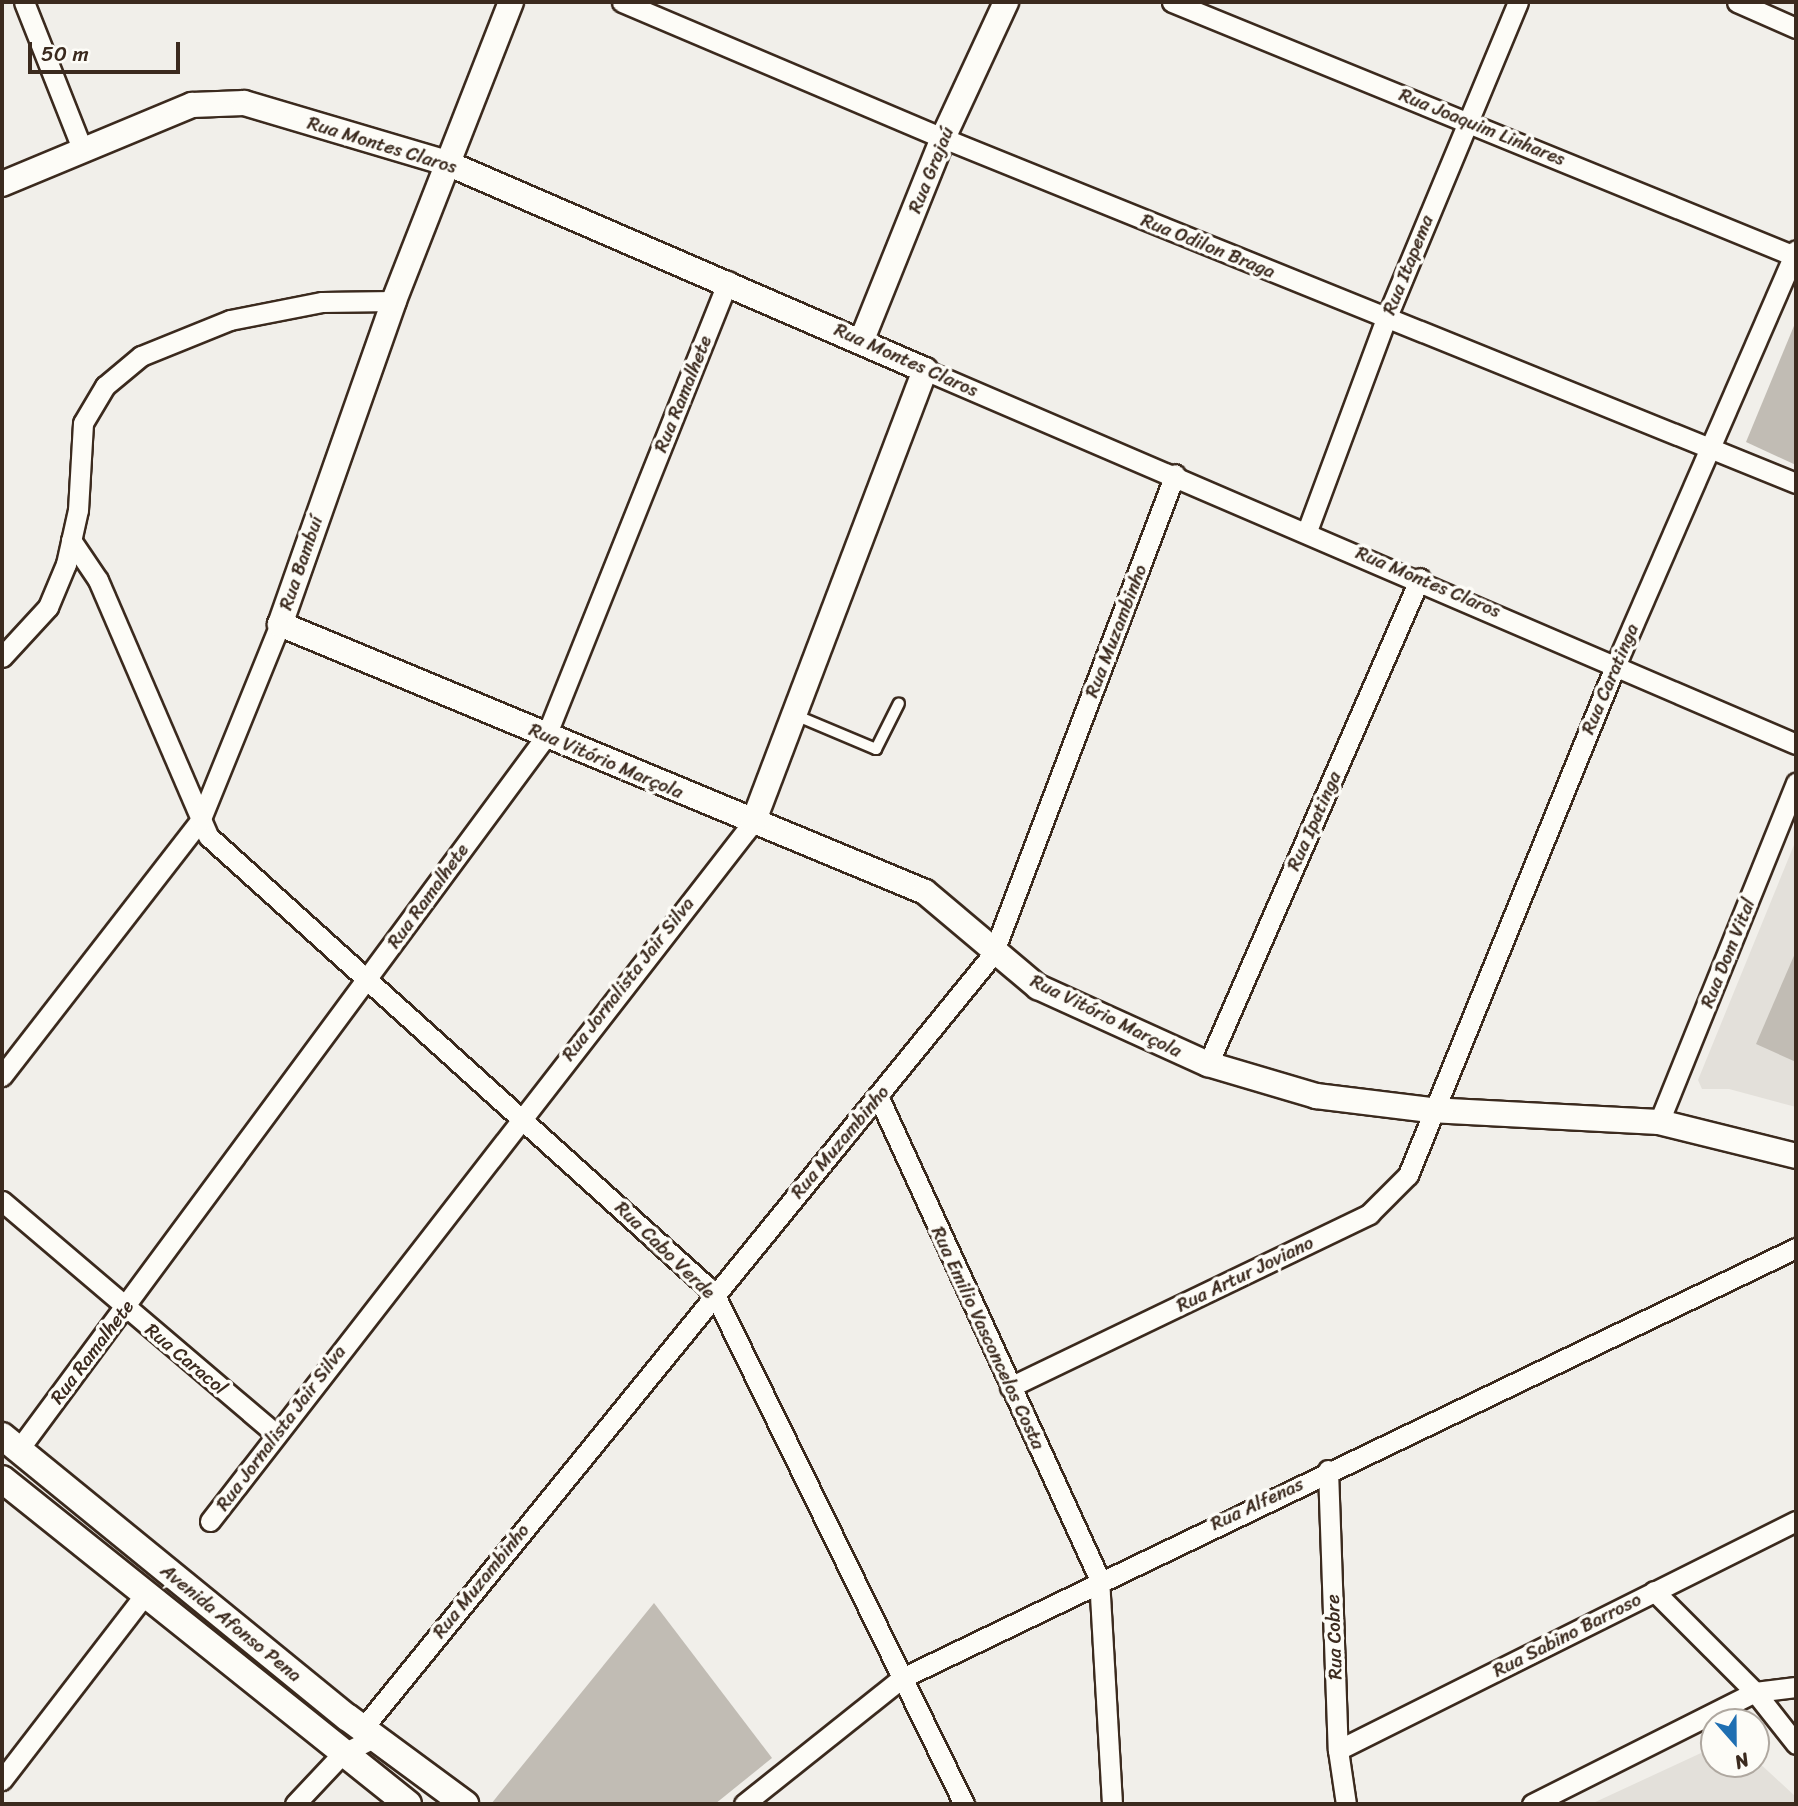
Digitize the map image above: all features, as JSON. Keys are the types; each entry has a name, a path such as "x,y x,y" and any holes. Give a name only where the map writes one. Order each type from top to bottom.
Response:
{"main road":[{"name":"Avenida Afonso Pena","path":"10,1443 368,1733 465,1804"},
{"name":"Avenida Afonso Pena","path":"2,1479 342,1754 408,1804"}],"street":[{"path":"24,2 83,150"},
{"name":"Rua Bambuí","path":"2,1076 200,821 280,624 394,301 511,2"},
{"name":"Rua Odilon Braga","path":"622,2 943,138 1796,483"},
{"name":"Rua Grajaú","path":"861,342 943,138 1006,2"},
{"name":"Rua Joaquim Linhares","path":"1172,2 1794,253"},
{"name":"Rua Itapema","path":"1307,531 1386,319 1466,120 1518,2"},
{"path":"1737,2 1796,28"},
{"name":"Rua Montes Claros","path":"2,184 192,105 244,103 447,163 728,281 925,370 1420,578 1796,744"},
{"name":"Rua Caratinga","path":"1430,1110 1708,447 1794,253"},
{"name":"Rua Ramalhete","path":"10,1443 125,1308 546,736 728,281"},
{"path":"2,657 48,607 71,540 83,423 105,386 141,356 230,320 322,302 394,301"},
{"name":"Rua Jornalista Jair Silva","path":"210,1521 520,1116 753,822 925,370"},
{"name":"Rua Muzambinho","path":"295,1804 342,1754 368,1733 714,1293 993,954 1175,474"},
{"name":"Rua Cabo Verde","path":"71,540 98,580 208,836 714,1293 964,1804"},
{"name":"Rua Ipatinga","path":"1208,1064 1420,578"},
{"name":"Rua Vitório Marçola","path":"280,624 925,892 968,923 993,954 1038,987 1208,1064 1316,1096 1430,1110 1660,1122 1796,1156"},
{"name":"Rua Dom Vital","path":"1660,1122 1796,783"},
{"name":"Rua Emilio Vasconcelos Costa","path":"878,1096 1100,1578"},
{"name":"Rua Artur Joviano","path":"1010,1387 1369,1214 1408,1175 1430,1110"},
{"name":"Rua Caracol","path":"2,1201 276,1434"},
{"name":"Rua Alfenas","path":"744,1804 902,1678 1100,1578 1796,1248"},
{"name":"Rua Cobre","path":"1328,1470 1338,1750 1346,1804"},
{"name":"Rua Sabino Barroso","path":"1338,1750 1796,1521"},
{"path":"1100,1578 1112,1804"},
{"path":"1654,1591 1755,1692 1796,1744"},
{"path":"2,1780 145,1594"},
{"path":"1532,1804 1755,1692 1796,1687"}],"lane":[{"path":"794,715 876,749 899,703"}],"shaded area":[{"path":"1796,840 1796,1107 1729,1089 1702,1089 1698,1080"},
{"path":"1700,1753 1700,1778 1770,1778 1770,1773 1796,1797 1796,1804 1591,1804"}],"building":[{"path":"1796,321 1796,465 1746,442"},
{"path":"1796,951 1796,1062 1756,1044"},
{"path":"654,1603 772,1758 715,1804 491,1804"}]}
